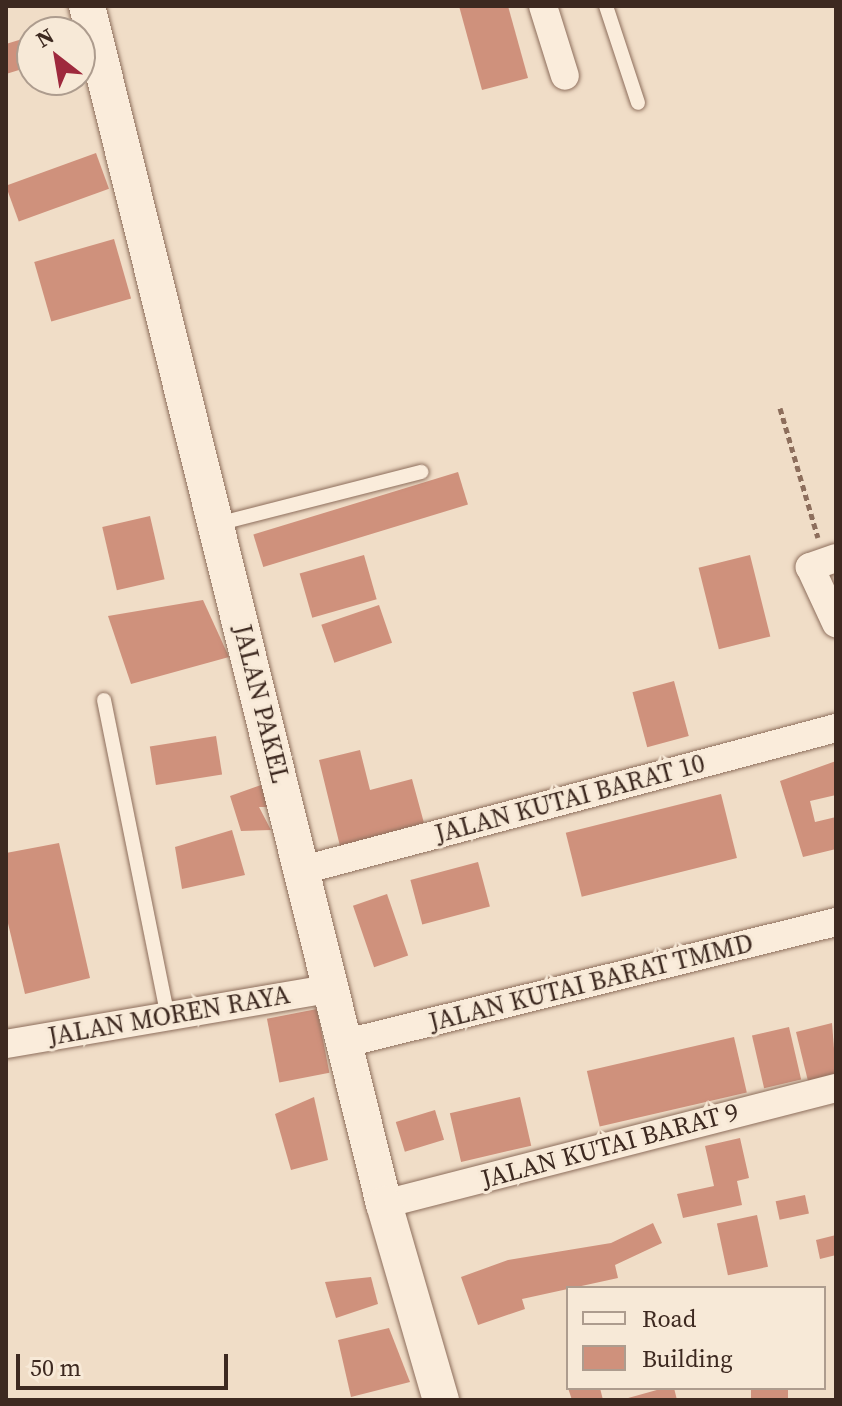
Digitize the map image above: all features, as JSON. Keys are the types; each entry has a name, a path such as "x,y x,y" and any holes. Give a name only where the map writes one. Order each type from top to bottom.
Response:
{"street":[{"name":"JALAN PAKEL","path":"87,6 384,1204 441,1400"},
{"path":"543,6 565,76"},
{"path":"824,562 836,623"},
{"name":"JALAN KUTAI BARAT 10","path":"303,870 836,728"},
{"name":"JALAN KUTAI BARAT TMMD","path":"346,1043 836,922"},
{"name":"JALAN MOREN RAYA","path":"6,1044 332,988"},
{"name":"JALAN KUTAI BARAT 9","path":"384,1204 836,1088"}],"lane":[{"path":"606,6 638,103"},
{"path":"216,521 421,472"},
{"path":"104,700 168,1016"}],"path":[{"path":"780,408 824,562"}],"building":[{"path":"459,6 508,6 528,78 482,90"},
{"path":"16,41 16,71 6,74 6,44"},
{"path":"96,153 109,189 19,222 6,186"},
{"path":"114,239 131,299 51,321 34,262"},
{"path":"458,472 468,505 263,567 253,535"},
{"path":"150,516 165,579 117,590 102,527"},
{"path":"364,555 377,599 312,618 300,573"},
{"path":"750,555 770,637 719,649 699,568"},
{"path":"203,600 229,657 131,684 108,616"},
{"path":"379,605 392,643 334,663 321,625"},
{"path":"674,681 689,736 647,747 632,692"},
{"path":"216,736 222,775 156,785 150,746"},
{"path":"360,750 370,790 412,779 424,823 340,846 319,760"},
{"path":"836,761 836,795 810,801 815,822 836,817 836,849 803,857 780,781"},
{"path":"261,785 268,807 259,807 271,830 241,831 230,796"},
{"path":"721,794 737,858 582,897 566,833"},
{"path":"232,830 245,875 182,889 175,847"},
{"path":"59,843 90,978 25,994 6,915 6,853"},
{"path":"478,862 490,906 422,925 410,880"},
{"path":"387,894 408,955 374,967 353,906"},
{"path":"317,1009 329,1073 279,1083 267,1019"},
{"path":"832,1023 836,1075 808,1081 796,1032"},
{"path":"789,1027 801,1080 764,1088 752,1036"},
{"path":"734,1037 747,1093 600,1127 587,1071"},
{"path":"314,1097 328,1160 291,1170 275,1114"},
{"path":"520,1097 531,1146 461,1162 450,1113"},
{"path":"435,1110 444,1140 405,1152 396,1122"},
{"path":"740,1138 749,1178 737,1181 742,1205 683,1218 677,1194 714,1186 705,1146"},
{"path":"805,1195 809,1214 780,1220 776,1201"},
{"path":"757,1215 768,1267 728,1275 717,1224"},
{"path":"653,1223 662,1243 615,1265 618,1278 566,1286 566,1289 522,1299 525,1309 478,1325 461,1277 508,1260 611,1243"},
{"path":"836,1235 836,1255 820,1259 816,1240"},
{"path":"371,1277 378,1304 336,1318 325,1282"},
{"path":"389,1328 410,1382 351,1397 338,1340"},
{"path":"569,1390 600,1390 603,1400 572,1400"},
{"path":"657,1390 674,1390 677,1400 621,1400"},
{"path":"751,1390 788,1390 788,1400 751,1400"}]}
